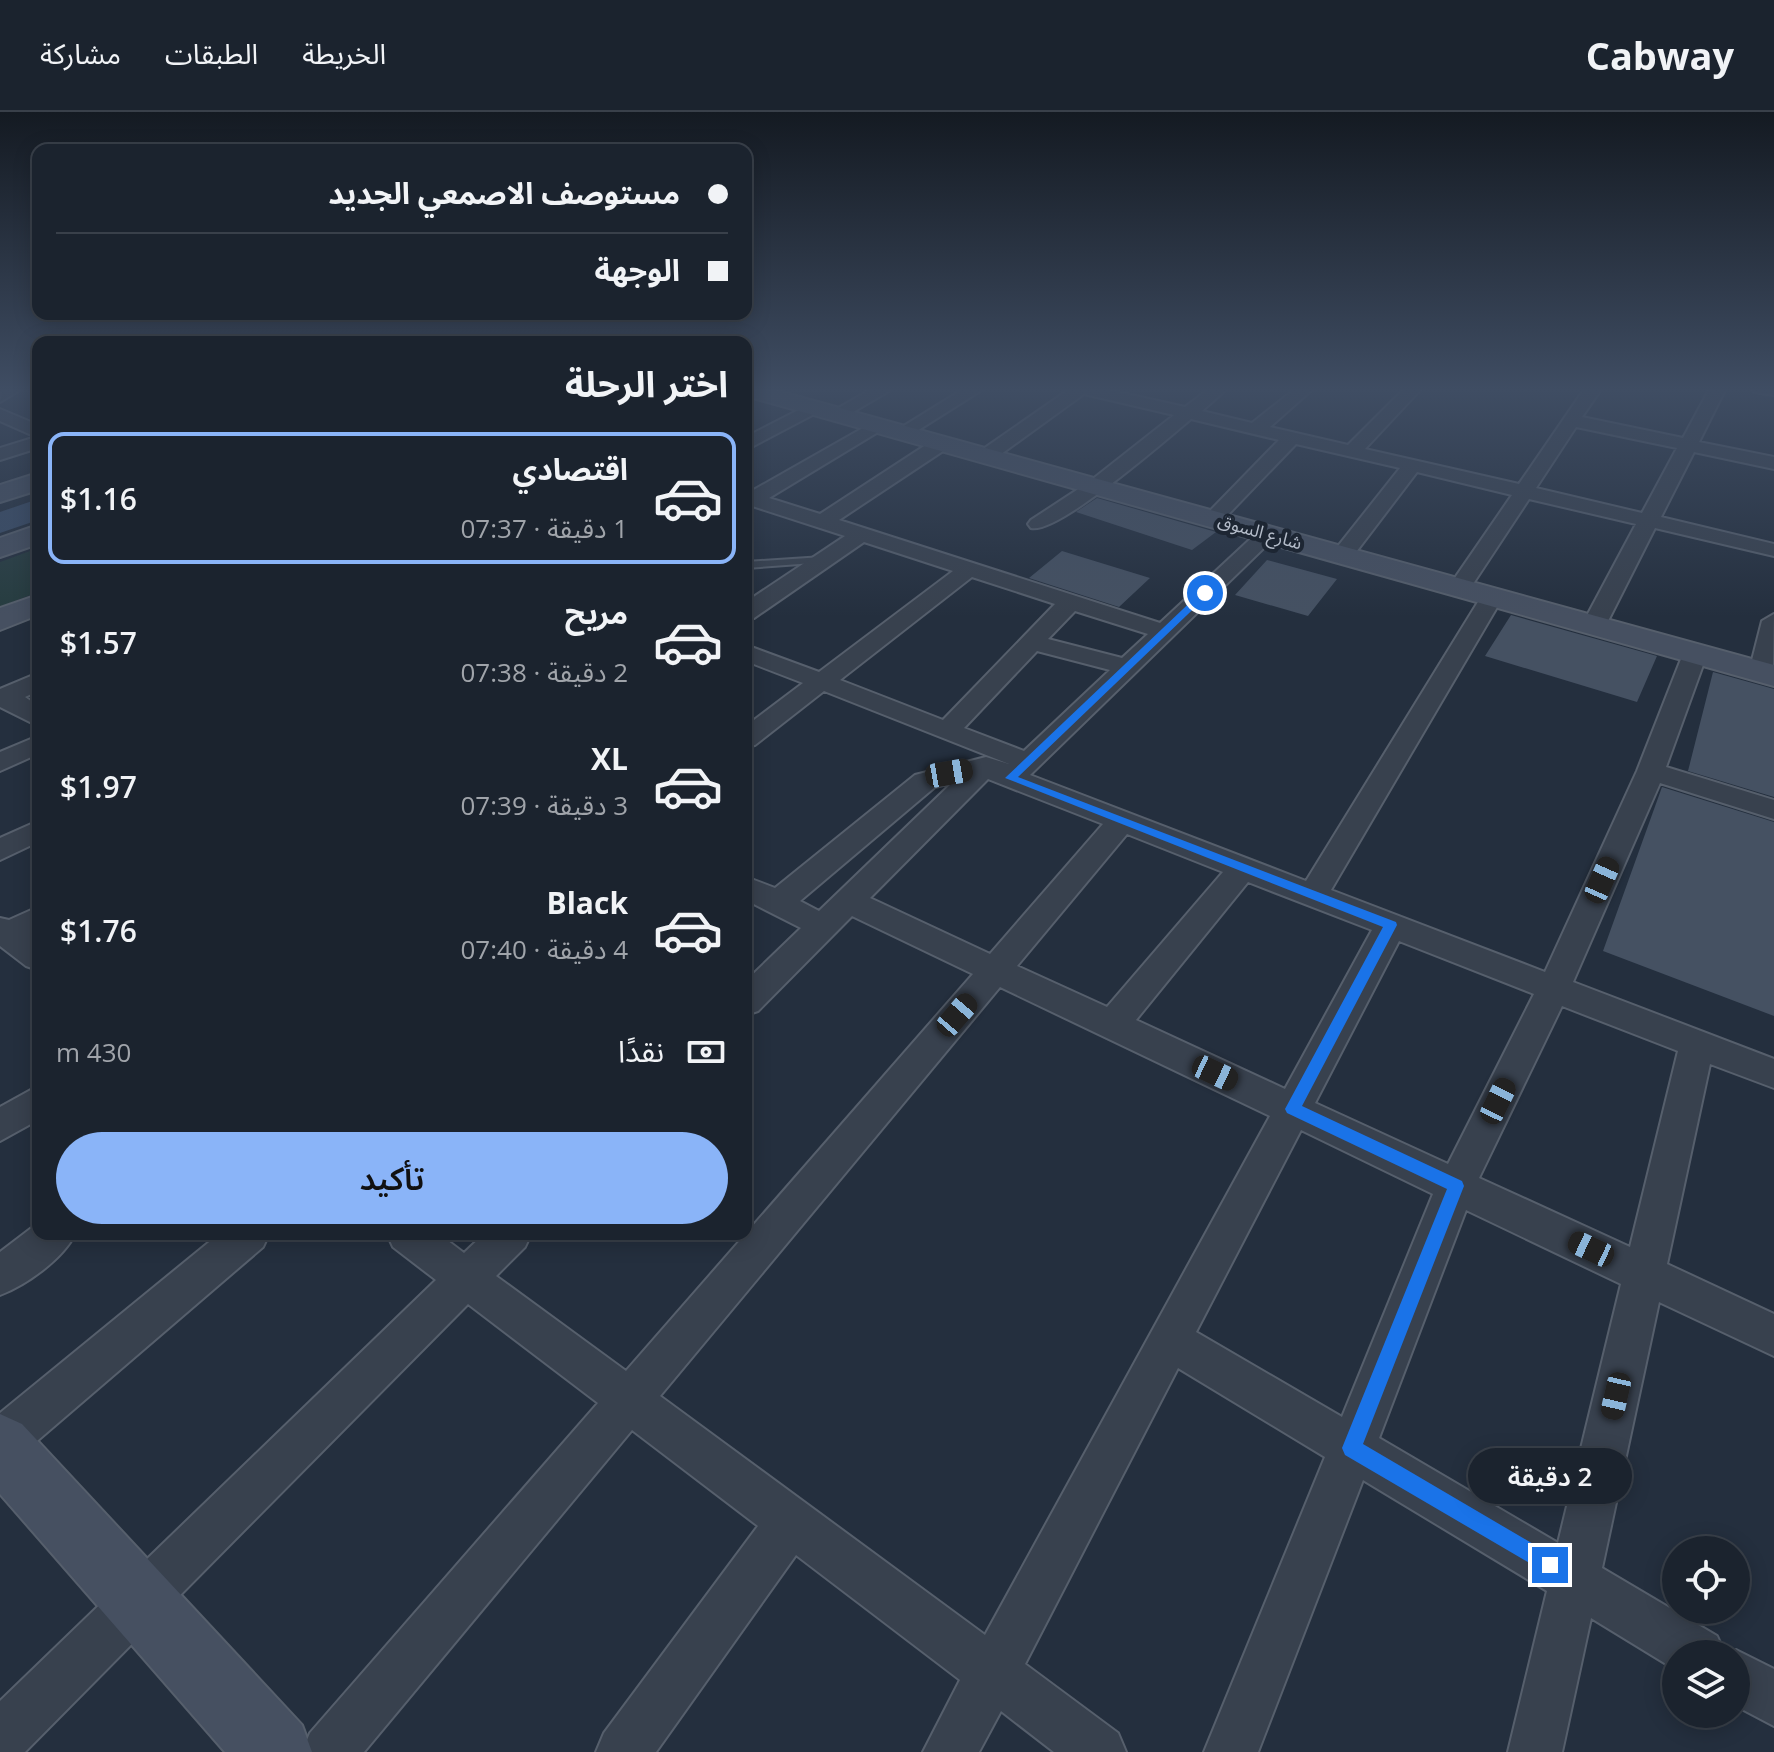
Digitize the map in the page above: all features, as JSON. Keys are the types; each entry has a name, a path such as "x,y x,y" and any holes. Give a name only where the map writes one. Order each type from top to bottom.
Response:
{"street":[{"path":"752,497 817,465"},
{"path":"822,522 909,465"},
{"name":"شارع السوق","path":"1017,465 1767,674"},
{"path":"1038,524 1123,465"},
{"path":"1213,519 1265,465"},
{"path":"1342,555 1413,465 1774,550"},
{"path":"1459,588 1541,465"},
{"path":"1594,625 1677,465"},
{"path":"0,494 32,483"},
{"path":"752,499 1164,632"},
{"path":"752,609 861,534"},
{"path":"752,996 836,913 1005,764 1127,667 1267,534"},
{"path":"0,548 32,536"},
{"path":"752,734 969,569"},
{"path":"1313,895 1492,597"},
{"path":"947,731 1070,602"},
{"path":"0,620 32,607"},
{"path":"1767,674 1774,621"},
{"path":"1032,642 1127,667"},
{"path":"752,654 947,731 1005,764 1122,821 1774,1074"},
{"path":"1231,1752 1456,1186 1554,988 1651,771 1695,654"},
{"path":"3,697 32,684"},
{"path":"3,697 32,714"},
{"path":"0,763 32,747"},
{"path":"757,897 925,781 1005,764"},
{"path":"1651,771 1774,810"},
{"path":"242,1240 0,1445 139,1601 287,1751 629,1400 1122,821"},
{"path":"0,850 32,833"},
{"path":"1113,1024 1243,868"},
{"path":"757,897 836,913 995,970 1774,1335"},
{"path":"950,1752 1391,925"},
{"path":"1535,1752 1697,1044"},
{"path":"0,1126 32,1105"},
{"path":"0,1276 47,1240"},
{"path":"415,1240 1099,1752"},
{"path":"0,1739 505,1240"},
{"path":"1170,1340 1676,1640"},
{"path":"623,1752 791,1521"},
{"path":"1750,1684 1774,1699"}],"lane":[{"path":"752,565 823,560"}],"green space":[{"path":"32,550 32,594 0,607 0,562"}],"water":[{"path":"32,501 32,522 0,533 0,512"}],"building":[{"path":"1097,498 1216,532 1192,550 1076,512"},
{"path":"1062,551 1150,578 1119,607 1029,578"},
{"path":"1267,560 1337,579 1308,616 1235,595"},
{"path":"1511,615 1657,656 1637,702 1485,656"},
{"path":"1713,672 1774,689 1774,797 1688,771"},
{"path":"1662,787 1774,822 1774,1016 1603,951"}],"route":[{"path":"1205,593 1011,778 1391,925 1293,1109 1456,1186 1352,1448 1550,1565"}]}
